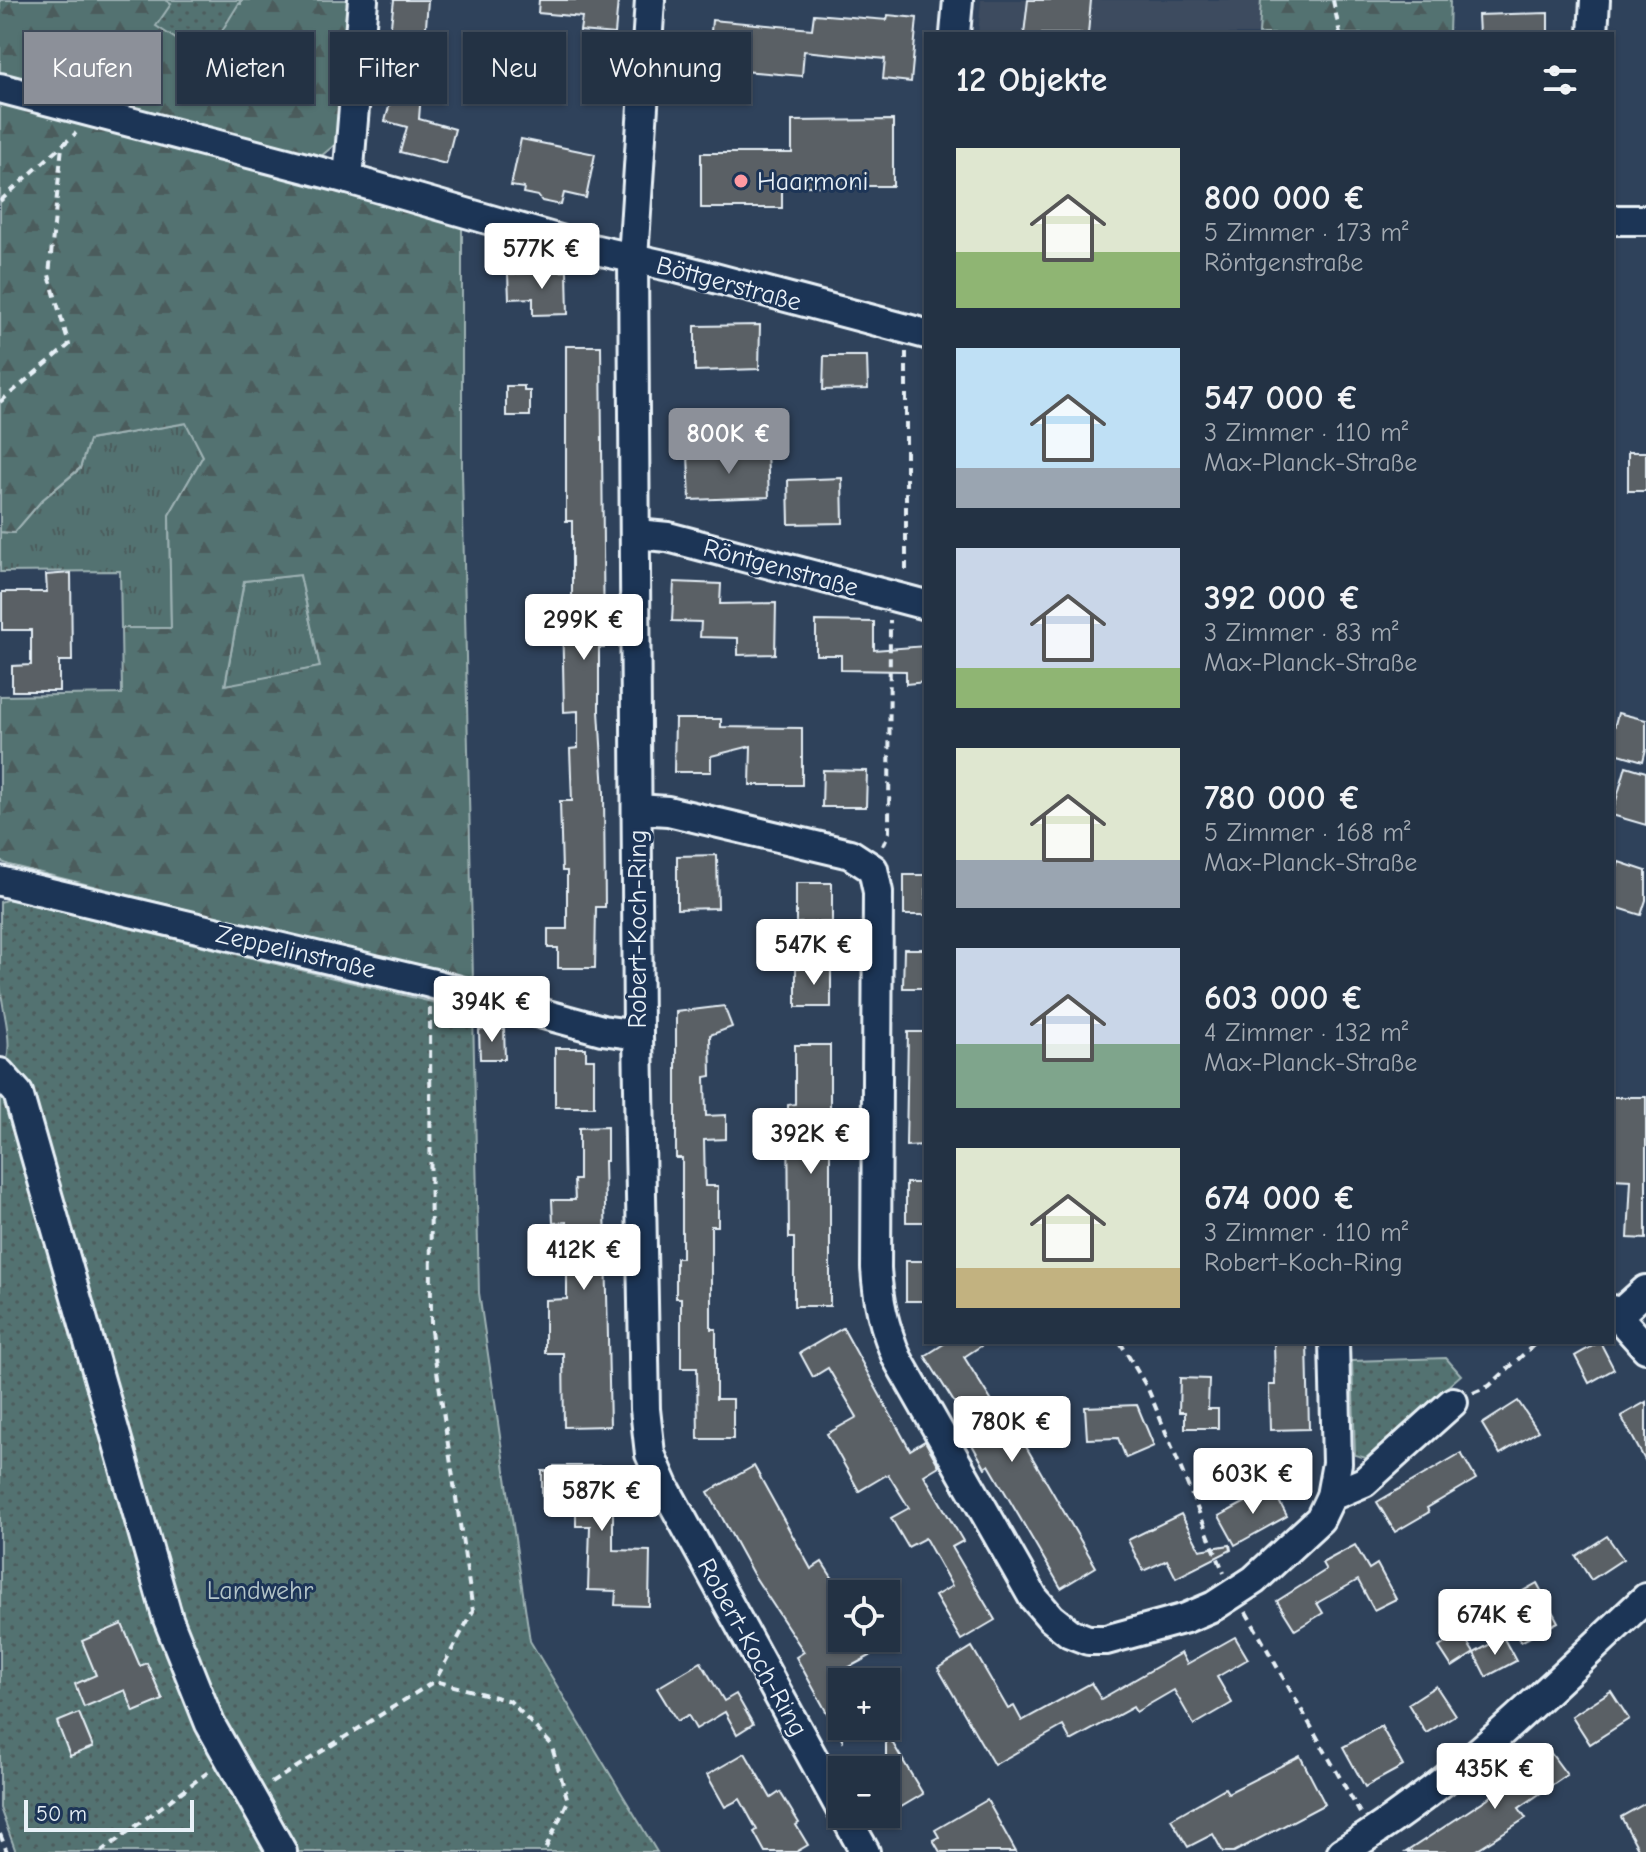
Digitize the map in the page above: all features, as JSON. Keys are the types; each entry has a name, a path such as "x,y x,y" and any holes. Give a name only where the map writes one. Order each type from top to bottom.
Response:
{"street":[{"path":"348,179 363,0"},
{"name":"Robert-Koch-Ring","path":"650,0 633,258 638,1035 645,1409 650,1454 665,1488 828,1785"},
{"path":"955,32 958,0"},
{"path":"1593,32 1595,0"},
{"name":"Böttgerstraße","path":"0,88 348,179 588,248 924,333"},
{"path":"1614,220 1646,220"},
{"name":"Röntgenstraße","path":"636,534 668,537 924,604"},
{"path":"637,809 668,811 850,854 873,869 878,892 876,1268 884,1327 897,1358 1033,1597 1051,1618 1070,1633 1088,1640 1106,1640 1186,1618 1214,1606 1254,1580 1320,1519 1331,1496 1337,1463 1334,1344"},
{"name":"Zeppelinstraße","path":"0,881 430,983 602,1030 638,1035"},
{"path":"0,1073 18,1093 168,1619 210,1724 282,1852"},
{"path":"1646,1290 1615,1313 1646,1348"},
{"path":"1331,1496 1364,1482 1453,1402"},
{"path":"1342,1852 1429,1793 1494,1739 1646,1598"},
{"name":"Robert-Koch-Ring","path":"852,1828 865,1852"}],"path":[{"path":"1333,0 1340,32"},
{"path":"0,201 99,113"},
{"path":"0,402 69,345 49,275 62,146"},
{"path":"250,1795 435,1681 473,1611 431,1331 430,983"},
{"path":"1121,1344 1148,1389 1224,1574 1372,1834"},
{"path":"1453,1402 1489,1386 1535,1344"},
{"path":"435,1681 510,1701 551,1744 568,1801 544,1852"},
{"path":"101,1852 229,1756"},
{"path":"0,1834 7,1852"}],"shaded area":[{"path":"981,0 1261,0 1259,32 978,32"}],"green space":[{"path":"0,0 165,0 172,4 241,4 241,0 349,0 347,32 330,32 330,104 341,104 338,142 320,157 116,104 161,104 161,32 24,32 24,80 0,74"},
{"path":"165,0 241,0 221,32 177,32 177,40 156,26 171,4"},
{"path":"1261,0 1450,0 1449,32 1259,32"},
{"path":"0,99 462,220 462,471 473,981 0,861 0,696 122,694 121,628 171,628 169,515 203,456 186,423 89,440 80,468 42,500 14,533 0,532","holes":["300,575 320,667 225,685 244,581"]},
{"path":"187,423 203,456 169,515 171,628 121,628 120,571 0,572 0,532 14,533 42,500 80,469 89,440"},
{"path":"300,575 320,667 225,686 244,581"},
{"name":"Landwehr","path":"9,899 473,1012 479,1293 530,1641 657,1852 16,1852 0,1808 0,1082 9,1044 0,984 0,902"},
{"path":"1446,1358 1461,1375 1366,1458 1355,1455 1352,1361"}],"building":[{"path":"394,0 428,0 426,32 390,32"},
{"path":"539,0 618,0 615,32 580,31 582,17 538,13"},
{"path":"1028,0 1091,0 1088,32 1024,32"},
{"path":"1548,13 1548,32 1479,32 1478,15"},
{"path":"814,14 887,20 888,15 917,18 911,82 883,79 885,59 804,51 802,76 751,72 751,32 711,32 712,20 812,29"},
{"path":"390,104 420,104 419,119 455,129 446,164 400,152 407,127 385,121"},
{"path":"893,120 893,186 782,186 782,208 701,208 701,153 792,153 792,121"},
{"path":"521,139 595,154 586,198 564,193 561,205 542,201 538,196 523,193 524,188 511,186"},
{"path":"567,271 568,314 533,315 533,298 509,299 508,274"},
{"path":"760,325 759,369 695,371 695,326"},
{"path":"566,346 601,346 604,648 599,648 599,711 604,792 605,907 596,907 595,968 558,968 558,948 548,948 548,929 567,929 567,871 562,871 560,801 572,801 570,749 578,748 578,711 564,712 562,611 572,610 572,521 566,521"},
{"path":"824,356 867,356 868,389 823,390"},
{"path":"506,386 524,386 524,391 530,391 530,416 506,416"},
{"path":"767,451 769,497 690,500 688,455"},
{"path":"1628,452 1646,452 1646,491 1628,491"},
{"path":"842,478 843,523 789,524 788,480"},
{"path":"71,573 72,661 59,661 59,691 12,691 12,666 31,665 31,630 2,630 2,592 47,592 46,575"},
{"path":"674,582 721,584 720,604 776,603 775,654 738,655 738,638 700,637 701,622 672,621"},
{"path":"816,621 874,622 874,650 924,646 924,682 906,684 906,671 841,670 841,655 816,655"},
{"path":"1618,713 1646,720 1643,761 1614,753 1614,728"},
{"path":"675,719 721,719 721,727 802,728 802,785 750,785 751,746 711,756 711,772 674,772"},
{"path":"1626,766 1646,772 1646,825 1614,816"},
{"path":"823,770 867,771 866,807 822,807"},
{"path":"717,855 718,908 677,909 677,856"},
{"path":"1619,862 1646,871 1646,900 1641,915 1614,907 1614,877"},
{"path":"904,875 924,875 924,915 904,915"},
{"path":"796,883 832,883 832,922 796,923"},
{"path":"904,949 924,949 924,988 903,988"},
{"path":"831,967 831,1007 796,1007 796,968"},
{"path":"724,1006 732,1027 710,1035 711,1076 705,1077 706,1116 726,1115 726,1139 704,1140 705,1186 718,1186 718,1226 711,1226 711,1329 716,1329 716,1399 733,1399 733,1439 698,1439 697,1368 681,1368 681,1298 676,1298 676,1258 682,1258 682,1158 676,1158 676,1012"},
{"path":"504,1029 505,1059 480,1059 479,1030"},
{"path":"908,1032 924,1032 924,1145 906,1146"},
{"path":"795,1045 830,1045 830,1306 794,1306 794,1238 789,1238 788,1105 795,1104"},
{"path":"555,1048 586,1048 586,1059 594,1059 594,1107 555,1107"},
{"path":"1614,1097 1646,1097 1646,1239 1628,1238 1631,1180 1614,1179"},
{"path":"607,1127 607,1161 604,1161 610,1426 564,1427 563,1353 545,1353 545,1300 567,1299 567,1222 553,1223 552,1200 575,1200 574,1180 579,1180 579,1128"},
{"path":"906,1183 924,1183 924,1222 906,1222"},
{"path":"906,1261 924,1261 924,1301 906,1301"},
{"path":"843,1328 910,1450 925,1441 939,1466 924,1475 963,1541 952,1547 995,1620 961,1640 935,1596 952,1586 925,1538 908,1547 891,1518 909,1508 888,1474 859,1491 827,1434 857,1417 828,1368 813,1377 800,1353"},
{"path":"944,1344 984,1344 964,1357 1006,1424 1021,1416 1034,1440 1025,1445 1096,1567 1061,1588 989,1465 985,1468 959,1421 964,1418 925,1356"},
{"path":"1274,1344 1307,1344 1309,1429 1270,1430 1269,1385 1275,1385"},
{"path":"1601,1344 1614,1369 1589,1383 1575,1356"},
{"path":"1180,1378 1209,1379 1208,1409 1218,1409 1218,1428 1185,1428 1185,1412 1179,1412"},
{"path":"1518,1401 1538,1431 1500,1454 1482,1424"},
{"path":"1646,1402 1646,1462 1621,1416"},
{"path":"1137,1405 1154,1446 1126,1458 1118,1438 1087,1439 1085,1407"},
{"path":"1461,1453 1476,1479 1427,1508 1429,1512 1395,1532 1377,1502"},
{"path":"554,1466 613,1466 613,1550 650,1551 649,1606 615,1605 616,1591 588,1590 590,1526 576,1526 576,1495 542,1495 542,1471 554,1471"},
{"path":"754,1466 811,1569 822,1562 834,1580 828,1580 828,1652 868,1652 870,1656 848,1668 828,1668 828,1715 796,1657 804,1652 753,1574 708,1492"},
{"path":"1272,1488 1287,1516 1235,1545 1219,1516"},
{"path":"1181,1514 1200,1550 1230,1545 1231,1550 1176,1578 1167,1560 1143,1571 1128,1540"},
{"path":"1607,1536 1623,1559 1591,1580 1576,1556"},
{"path":"1355,1545 1369,1569 1377,1564 1396,1599 1374,1610 1358,1580 1317,1603 1323,1613 1295,1630 1277,1601 1326,1570 1322,1563"},
{"path":"1537,1583 1558,1622 1521,1642 1500,1604"},
{"path":"122,1624 140,1666 147,1663 163,1700 134,1712 125,1690 84,1707 75,1684 96,1675 82,1641"},
{"path":"1461,1633 1474,1653 1452,1667 1439,1647"},
{"path":"1235,1637 1248,1659 1217,1677 1232,1703 1194,1725 1174,1690 1136,1712 1133,1707 1071,1741 1063,1726 994,1765 938,1668 972,1647 1008,1709 1014,1706 1022,1721 1091,1683 1101,1699 1181,1653 1187,1664"},
{"path":"1503,1637 1516,1661 1486,1677 1474,1653"},
{"path":"701,1662 724,1701 736,1694 753,1724 737,1734 725,1712 696,1729 688,1715 677,1721 657,1688"},
{"path":"1436,1686 1455,1715 1426,1733 1408,1704"},
{"path":"1611,1691 1629,1719 1590,1744 1572,1716"},
{"path":"79,1713 93,1747 70,1756 57,1722"},
{"path":"1381,1726 1403,1766 1365,1787 1343,1747"},
{"path":"886,1740 891,1740 923,1794 900,1808 900,1756 886,1756"},
{"path":"1550,1752 1567,1775 1519,1808 1526,1818 1473,1852 1406,1852 1520,1777 1518,1774"},
{"path":"745,1753 771,1798 780,1792 808,1845 796,1852 765,1852 740,1799 725,1807 707,1775"},
{"path":"1300,1756 1325,1804 1234,1852 1223,1852 1213,1834 1188,1847 1171,1819 1225,1788 1228,1793"},
{"path":"987,1800 1016,1852 940,1852 933,1840 939,1837 935,1830"},
{"path":"1646,1803 1646,1852 1640,1852 1621,1817"}],"place":[{"name":"Haarmoni","path":"741,181"}]}
